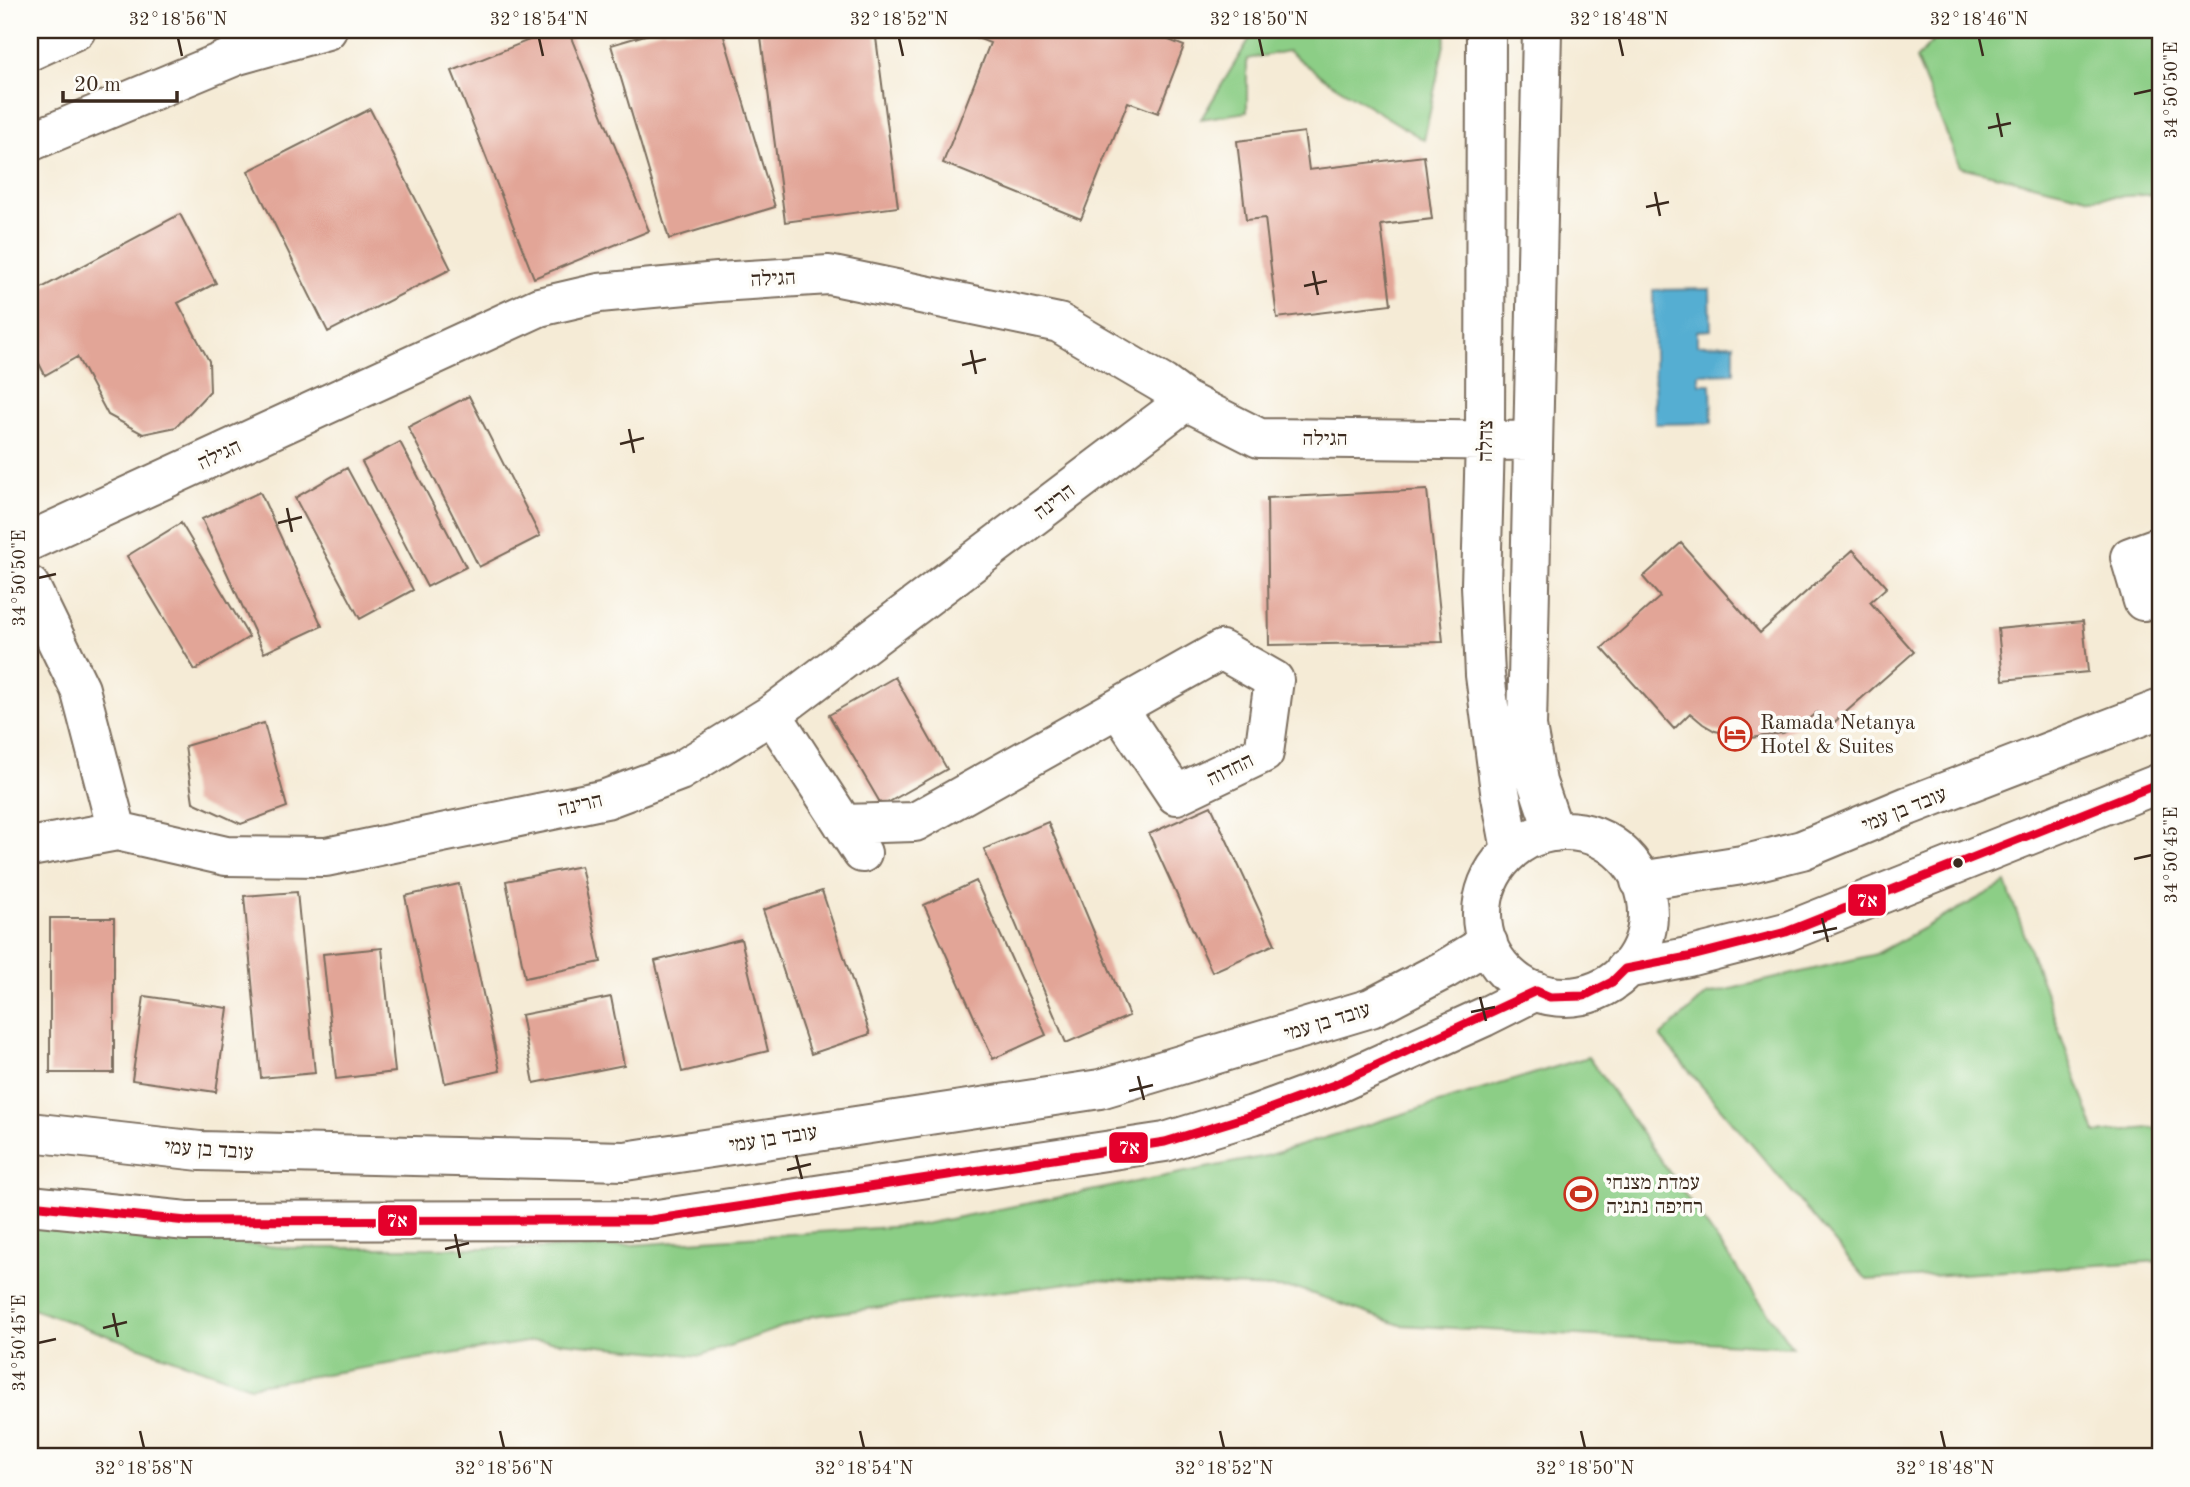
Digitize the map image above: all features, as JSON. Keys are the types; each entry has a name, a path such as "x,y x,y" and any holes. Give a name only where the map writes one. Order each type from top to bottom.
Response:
{"street":[{"path":"30,51 76,30"},
{"path":"30,142 238,55 327,30"},
{"name":"צהלה","path":"1486,30 1485,440 1481,585 1485,675 1500,791 1511,850"},
{"path":"1542,30 1527,727 1537,782 1554,832"},
{"name":"הגילה","path":"30,541 523,313 599,293 718,282 829,275 1059,323 1163,384 1186,401 1259,438 1533,441"},
{"name":"הרינה","path":"117,831 226,856 326,857 606,799 680,771 772,714 1186,401"},
{"path":"2160,546 2130,557 2144,601 2160,594"},
{"path":"30,586 80,689 117,831 30,847"},
{"path":"772,714 853,838 915,822 1118,708"},
{"name":"עובד בן עמי","path":"1640,881 1742,865 1802,850 2160,709"},
{"path":"1625,969 1688,957 1786,932 2160,783"},
{"path":"1577,831 1609,843 1632,864 1646,895 1648,927 1635,958 1612,982 1584,996 1550,997 1520,985 1497,963 1483,933 1482,901 1494,869 1517,845 1545,832 1554,832 1577,831"},
{"name":"עובד בן עמי","path":"30,1132 200,1150 625,1161 1100,1088 1371,1008 1444,970 1488,943"},
{"path":"30,1205 187,1221 651,1220 1165,1142 1253,1115 1335,1084 1536,991"}],"green space":[{"path":"1255,30 1447,30 1424,140 1325,79 1288,51 1247,59 1247,112 1201,119"},
{"path":"1943,30 2160,30 2160,194 2092,198 1960,167 1916,59"},
{"path":"2006,883 2096,1133 2160,1127 2160,1261 1867,1280 1660,1037 1706,995 1876,954"},
{"path":"1588,1057 1792,1347 1400,1325 1299,1289 1092,1280 813,1316 701,1356 539,1340 250,1386 30,1308 30,1227 290,1248 589,1248 919,1225 1266,1156"}],"water":[{"path":"1710,289 1711,330 1697,331 1697,345 1734,344 1734,373 1699,374 1699,384 1711,384 1712,423 1655,424 1653,290"}],"building":[{"path":"554,30 568,30 649,231 534,278 452,71"},
{"path":"662,30 722,30 775,207 669,239 611,45"},
{"path":"760,30 875,30 898,207 785,222"},
{"path":"1144,30 1184,46 1158,113 1128,102 1081,219 943,163 990,43 962,32"},
{"path":"370,109 451,269 328,332 248,171"},
{"path":"1304,132 1309,170 1424,156 1432,219 1381,225 1391,304 1277,318 1265,218 1246,220 1237,141"},
{"path":"180,214 216,283 178,303 209,361 210,391 176,427 143,434 108,415 77,357 45,375 30,346 30,294"},
{"path":"469,396 540,536 479,567 408,427"},
{"path":"400,442 466,567 427,587 362,462"},
{"path":"347,468 413,590 360,619 295,498"},
{"path":"1427,490 1443,642 1269,645 1267,498"},
{"path":"260,492 322,626 264,653 202,519"},
{"path":"181,523 249,637 195,670 127,556"},
{"path":"1681,543 1760,633 1853,550 1887,587 1870,602 1914,652 1830,726 1817,712 1801,725 1783,733 1751,738 1715,731 1690,713 1674,729 1602,648 1660,597 1643,577"},
{"path":"2083,621 2088,672 2003,680 1998,629"},
{"path":"895,677 947,769 882,806 829,715"},
{"path":"264,723 287,807 241,824 193,802 185,746"},
{"path":"1211,806 1275,944 1212,972 1149,834"},
{"path":"1048,822 1129,1016 1066,1043 984,849"},
{"path":"581,866 601,962 525,978 506,881"},
{"path":"976,881 1046,1035 993,1059 924,905"},
{"path":"459,884 500,1071 445,1083 405,896"},
{"path":"822,891 870,1034 811,1054 763,910"},
{"path":"297,892 315,1073 261,1078 244,896"},
{"path":"50,918 114,918 114,1073 50,1073"},
{"path":"741,939 768,1051 682,1072 655,961"},
{"path":"382,948 395,1072 336,1079 323,954"},
{"path":"144,996 228,1008 216,1092 132,1080"},
{"path":"611,997 624,1065 534,1083 521,1015"}],"transit line":[{"name":"7א","path":"30,1205 187,1221 651,1220 1165,1142 1253,1115 1334,1085 1536,991 1550,997 1584,996 1612,982 1625,969 1688,957 1786,932 2160,783"}],"place":[{"name":"Ramada Netanya Hotel & Suites","path":"1735,734"},
{"name":"עמדת מצנחי רחיפה נתניה","path":"1581,1194"}]}
